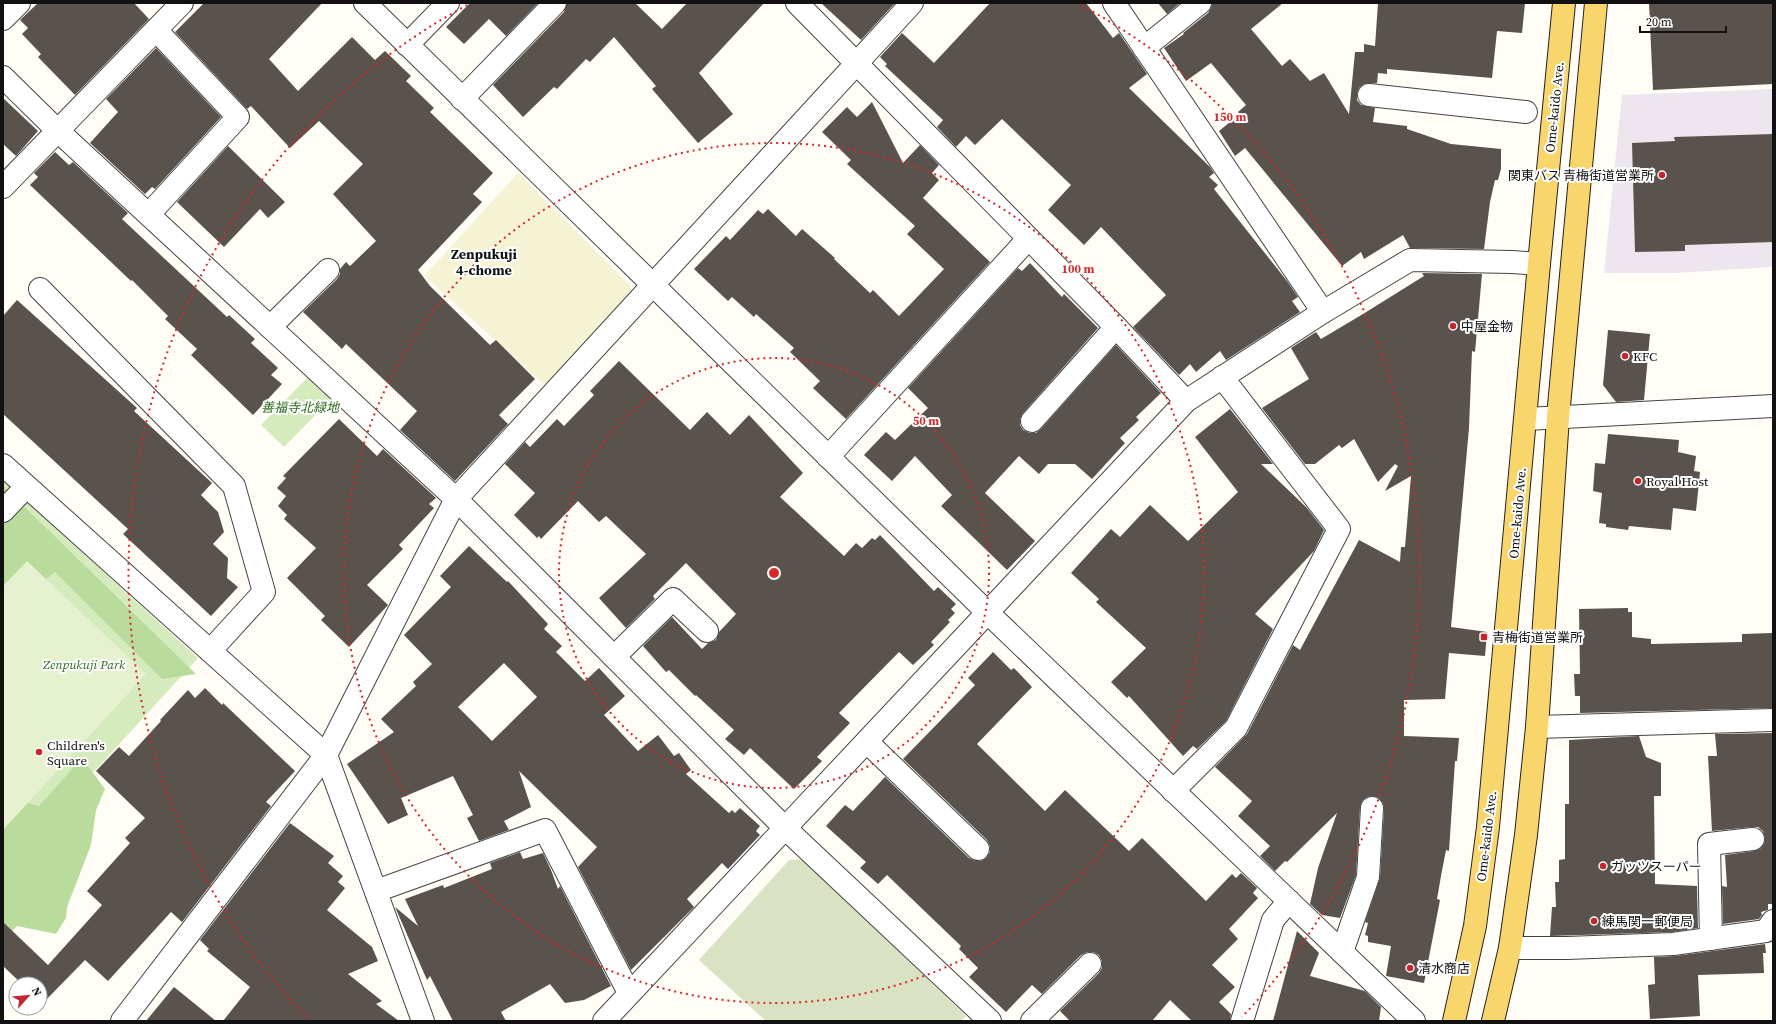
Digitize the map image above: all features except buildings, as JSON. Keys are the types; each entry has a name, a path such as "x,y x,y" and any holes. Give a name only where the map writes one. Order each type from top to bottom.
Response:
{"main road":[{"name":"Ome-kaido Ave.","path":"1454,1021 1475,926 1488,827 1526,420 1538,264 1564,3"},
{"path":"1493,1021 1510,948 1526,835 1537,727 1558,418 1596,3"}],"street":[{"path":"3,19 19,3"},
{"path":"3,187 182,3"},
{"path":"365,3 652,286 988,613 1414,1021"},
{"path":"407,45 448,3"},
{"path":"462,99 555,3"},
{"path":"796,3 857,63 1116,327 1186,401"},
{"path":"122,1021 326,755 456,499 912,3"},
{"path":"1114,3 1323,312"},
{"path":"1144,48 1200,3"},
{"path":"149,214 238,117 156,30"},
{"path":"3,77 58,131 456,499 785,828 990,1021"},
{"path":"1369,95 1526,112"},
{"path":"828,457 1028,239"},
{"path":"604,1021 1186,401 1323,312 1410,260 1538,264"},
{"path":"270,327 328,270"},
{"path":"40,289 234,486 264,592 210,651"},
{"path":"1032,421 1116,327"},
{"path":"1173,791 1236,728 1339,529 1222,377"},
{"path":"1526,420 1773,406"},
{"path":"3,465 326,755 423,1021"},
{"path":"3,511 26,487"},
{"path":"614,657 674,599 707,631"},
{"path":"1537,727 1773,720"},
{"path":"867,742 978,849"},
{"path":"1342,952 1368,877 1372,808"},
{"path":"376,892 545,830 629,993"},
{"path":"1711,939 1709,844 1753,839"},
{"path":"1242,1021 1273,920 1289,902"},
{"path":"1510,948 1567,948 1672,944 1766,931 1773,921"},
{"path":"1032,1021 1090,964"}],"shaded area":[{"path":"1773,89 1773,267 1676,273 1604,273 1622,95"},
{"path":"518,173 630,285 632,301 549,389 424,276"}],"green space":[{"name":"善福寺北緑地","path":"311,374 334,396 284,447 261,425"},
{"name":"Zenpukuji Park","path":"3,480 198,658 3,871"},
{"path":"3,486 196,674 162,679 55,572 26,595 3,621"},
{"name":"Children's Square","path":"27,561 146,674 3,830 3,586"},
{"path":"82,758 105,789 96,810 91,845 67,907 66,918 56,934 17,926 3,940 3,797 39,806"},
{"path":"803,859 966,1016 961,1021 766,1021 699,960 789,860"}],"place":[{"name":"関東バス 青梅街道営業所","path":"1662,175"},
{"name":"中屋金物","path":"1453,326"},
{"name":"KFC","path":"1625,356"},
{"name":"Royal Host","path":"1638,481"},
{"name":"青梅街道営業所","path":"1484,637"},
{"name":"Children's Square","path":"39,752"},
{"name":"ガッツスーパー","path":"1603,866"},
{"name":"練馬関一郵便局","path":"1594,921"},
{"name":"清水商店","path":"1410,968"}],"district":[{"name":"Zenpukuji 4-chome","path":"484,262"}]}
